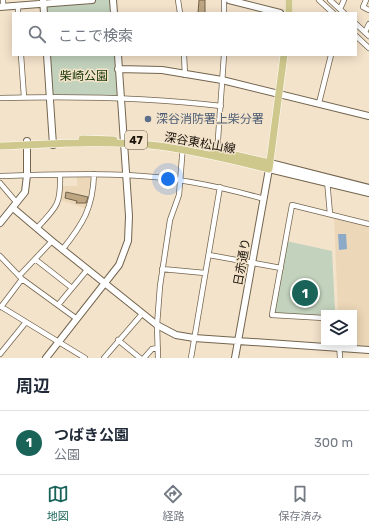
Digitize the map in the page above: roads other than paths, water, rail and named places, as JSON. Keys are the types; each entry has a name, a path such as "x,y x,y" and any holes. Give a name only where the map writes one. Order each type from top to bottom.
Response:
{"main road":[{"path":"289,0 289,12"},
{"path":"270,166 284,56"},
{"name":"深谷東松山線","path":"0,141 27,143"},
{"name":"深谷東松山線","path":"0,146 53,142 124,142 182,147 216,153 270,166"}],"street":[{"path":"2,4 18,6 44,2 92,0"},
{"path":"113,0 114,12"},
{"path":"178,0 180,12"},
{"path":"224,0 224,12"},
{"path":"229,0 276,12"},
{"path":"320,0 332,12"},
{"path":"330,0 343,12"},
{"path":"340,9 344,0"},
{"path":"366,0 362,7 369,10"},
{"path":"18,6 18,12"},
{"path":"365,32 369,24"},
{"path":"357,25 369,36"},
{"path":"357,37 369,48"},
{"path":"21,56 24,97"},
{"path":"48,56 53,142"},
{"path":"46,358 119,265 128,242 129,216 118,56"},
{"path":"184,56 185,75"},
{"path":"216,153 224,56"},
{"path":"319,103 331,56"},
{"path":"118,69 146,69 222,80 369,116"},
{"path":"0,98 121,97 220,106"},
{"path":"0,223 15,206 24,192 27,175 27,143"},
{"path":"158,358 157,325 162,269 168,227 179,195 182,147"},
{"path":"270,166 327,180 369,188"},
{"name":"日赤通り","path":"235,358 270,166"},
{"path":"62,250 79,228 92,202 94,174"},
{"path":"0,176 94,174 126,175 181,180 220,187 264,199"},
{"path":"37,228 58,203 60,196 60,175"},
{"path":"327,180 369,193"},
{"path":"327,180 330,214"},
{"path":"0,183 15,206 62,250 142,314 157,325 176,335 194,338 238,341 321,344"},
{"path":"191,358 220,187"},
{"path":"321,318 272,315 292,206 369,224"},
{"path":"52,241 35,259 1,307 85,358"},
{"path":"209,255 280,268"},
{"path":"0,256 21,278 77,319"},
{"path":"35,259 72,288"},
{"path":"162,269 205,273"},
{"path":"58,305 87,270"},
{"path":"104,358 142,314"},
{"path":"1,352 26,322"},
{"path":"118,340 140,358"},
{"path":"339,346 340,358"},
{"path":"345,346 369,350"},
{"path":"144,358 152,349 158,348"}],"water":[{"path":"338,234 346,234 347,249 339,250"}],"place":[{"name":"深谷消防署上柴分署","path":"148,119"},
{"name":"つばき公園","path":"305,293"}],"park label":[{"name":"柴崎公園","path":"84,76"}]}
